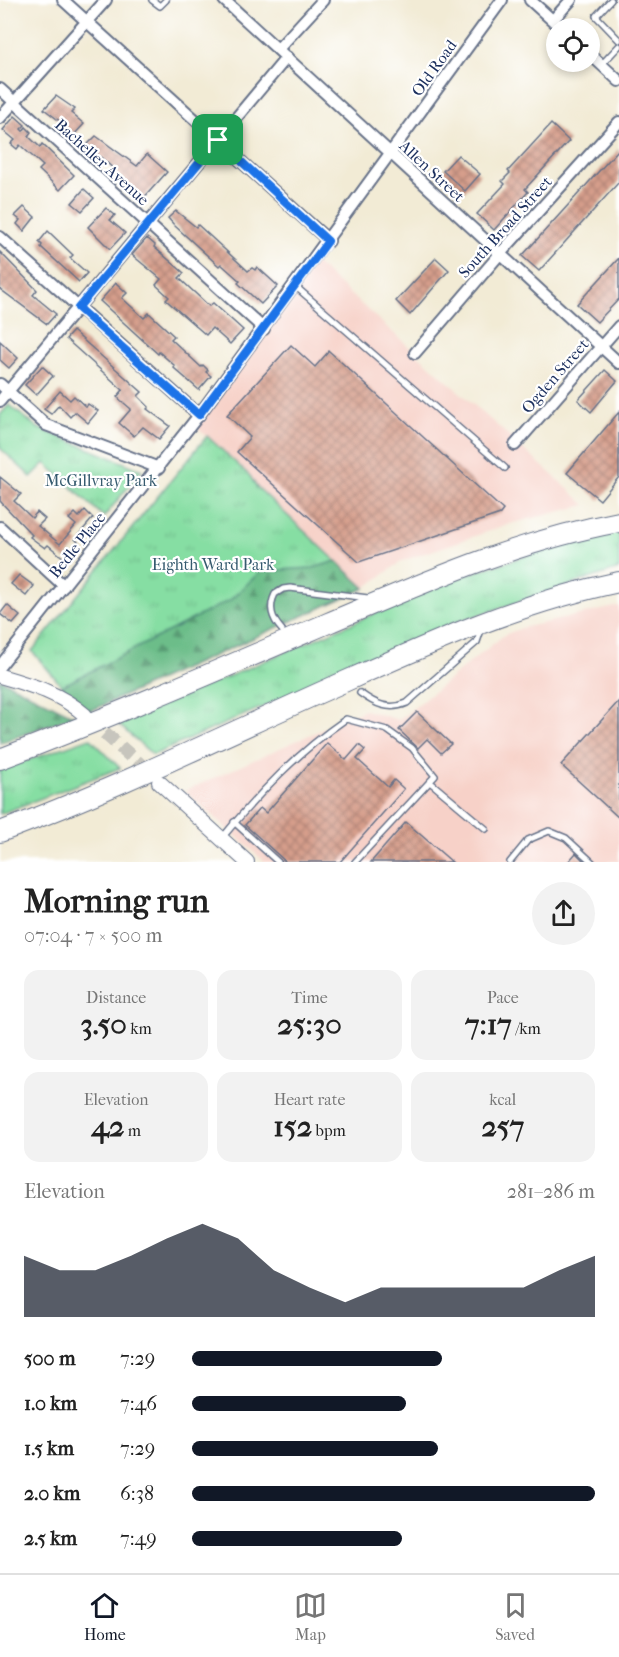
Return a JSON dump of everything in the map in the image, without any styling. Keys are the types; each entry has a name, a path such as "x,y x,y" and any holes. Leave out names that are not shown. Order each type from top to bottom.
{"highway":[{"path":"0,759 81,729 486,558 538,542 619,522"},
{"path":"0,832 91,795 483,622 548,600 619,582"}],"street":[{"path":"63,0 328,241"},
{"path":"0,118 106,0"},
{"name":"Allen Street","path":"224,0 619,363"},
{"path":"278,49 322,0"},
{"name":"Old Road","path":"392,154 397,143 502,0"},
{"path":"530,0 550,18"},
{"path":"556,18 571,0"},
{"path":"0,401 4,388 78,308 287,57"},
{"path":"601,65 619,81"},
{"name":"Bacheller Avenue","path":"0,89 264,329"},
{"name":"South Broad Street","path":"415,353 499,255 619,122"},
{"name":"Bedle Place","path":"0,666 159,468 392,154"},
{"path":"0,237 199,415"},
{"name":"Ogden Street","path":"515,445 619,326"},
{"path":"4,388 46,425 159,468"},
{"path":"0,527 64,586"},
{"path":"0,676 40,687 59,696 85,715"},
{"path":"159,782 247,862"}],"lane":[{"path":"152,0 160,6 166,0"},
{"path":"612,0 596,16 619,40"},
{"path":"601,65 619,46"},
{"path":"295,286 505,468"},
{"path":"282,630 274,620 271,607 275,594 286,588 382,600"},
{"path":"360,693 386,706 406,703 477,642 481,636 483,622"},
{"path":"221,838 252,802 317,739 346,719 387,730 412,747 435,776 355,862"},
{"path":"430,782 486,829"},
{"path":"234,822 278,862"},
{"path":"510,862 528,840 549,831 566,838 592,862"}],"shaded area":[{"path":"314,262 586,505 513,523 402,561 365,588 256,486 250,475 194,425"},
{"path":"619,606 619,862 265,862 185,791 365,710 399,720 504,635 522,628"}],"green space":[{"name":"McGillvray Park","path":"9,405 38,428 142,470 104,517 45,463 31,477 0,448 0,415"},
{"name":"Eighth Ward Park","path":"207,436 250,476 256,486 365,588 85,713 32,651"},
{"path":"619,530 619,569 457,622 153,755 118,724 462,576 583,538"},
{"path":"336,561 365,588 85,713 62,686 230,600 261,571 313,568"},
{"path":"0,679 74,716 0,743"},
{"path":"90,738 120,768 0,814 0,770"}],"building":[{"path":"56,96 75,109 71,113 84,124 73,136 64,128 66,126 44,109"},
{"path":"15,116 25,125 21,129 23,131 26,127 31,132 28,136 40,147 42,144 74,175 60,190 39,170 43,166 20,145 17,149 11,144 15,140 3,130"},
{"path":"551,124 569,141 525,189 528,192 494,230 477,214 505,184 502,181 510,173 508,171"},
{"path":"96,136 137,166 147,154 167,172 141,201 125,186 128,184 115,170 87,145"},
{"path":"619,149 619,182 539,271 522,256"},
{"path":"458,155 480,174 465,191 443,171"},
{"path":"84,189 94,198 82,211 72,203"},
{"path":"24,207 35,217 24,231 17,224 20,220 15,216"},
{"path":"106,208 115,215 110,220 125,233 110,249 88,227"},
{"path":"176,211 196,227 198,225 248,271 252,268 255,270 257,267 278,286 261,304 238,283 240,281 221,264 219,266 175,226 168,218"},
{"path":"48,231 73,255 70,258 87,273 79,282 41,247 39,242"},
{"path":"147,238 184,273 179,278 209,306 213,303 243,330 230,344 212,328 206,335 166,300 169,297 156,285 161,279 132,255"},
{"path":"0,252 37,290 33,295 56,314 47,324 0,289"},
{"path":"436,258 449,270 410,315 396,301"},
{"path":"619,258 619,299 597,322 577,304"},
{"path":"116,283 127,293 122,298 144,318 149,313 174,336 171,339 201,367 203,365 208,370 206,372 211,376 199,390 174,368 175,366 159,352 158,354 100,301"},
{"path":"73,331 142,392 138,396 149,407 147,409 170,426 159,439 143,427 134,436 119,423 131,409 117,397 123,390 66,339"},
{"path":"0,341 18,358 9,368 0,360"},
{"path":"291,345 315,367 329,351 503,510 500,514 359,562 237,452 250,437 227,415"},
{"path":"42,366 53,376 36,395 25,385"},
{"path":"605,370 617,381 591,412 578,400"},
{"path":"60,391 70,400 74,396 86,407 88,404 98,411 88,423 75,412 70,417 59,405 51,414 44,409"},
{"path":"619,412 619,477 600,500 567,473"},
{"path":"0,477 21,494 14,501 32,518 37,512 45,519 38,526 60,544 76,525 69,519 75,513 79,517 85,510 93,518 75,539 79,543 65,559 48,545 45,548 30,537 32,535 0,501"},
{"path":"19,575 34,586 26,596 11,584"},
{"path":"7,605 20,616 13,624 0,614"},
{"path":"619,701 619,818 561,765"},
{"path":"417,712 451,744 441,753 427,739 418,748 399,730"},
{"path":"327,743 346,760 359,745 365,750 357,759 388,787 394,780 404,789 340,862 286,862 245,825 260,808 266,813"},
{"path":"406,822 452,862 371,862"},
{"path":"576,853 585,862 568,862"}],"tunnel":[{"path":"89,719 153,776"}],"route":[{"path":"218,140 328,241 199,415 78,308 218,140"}]}
